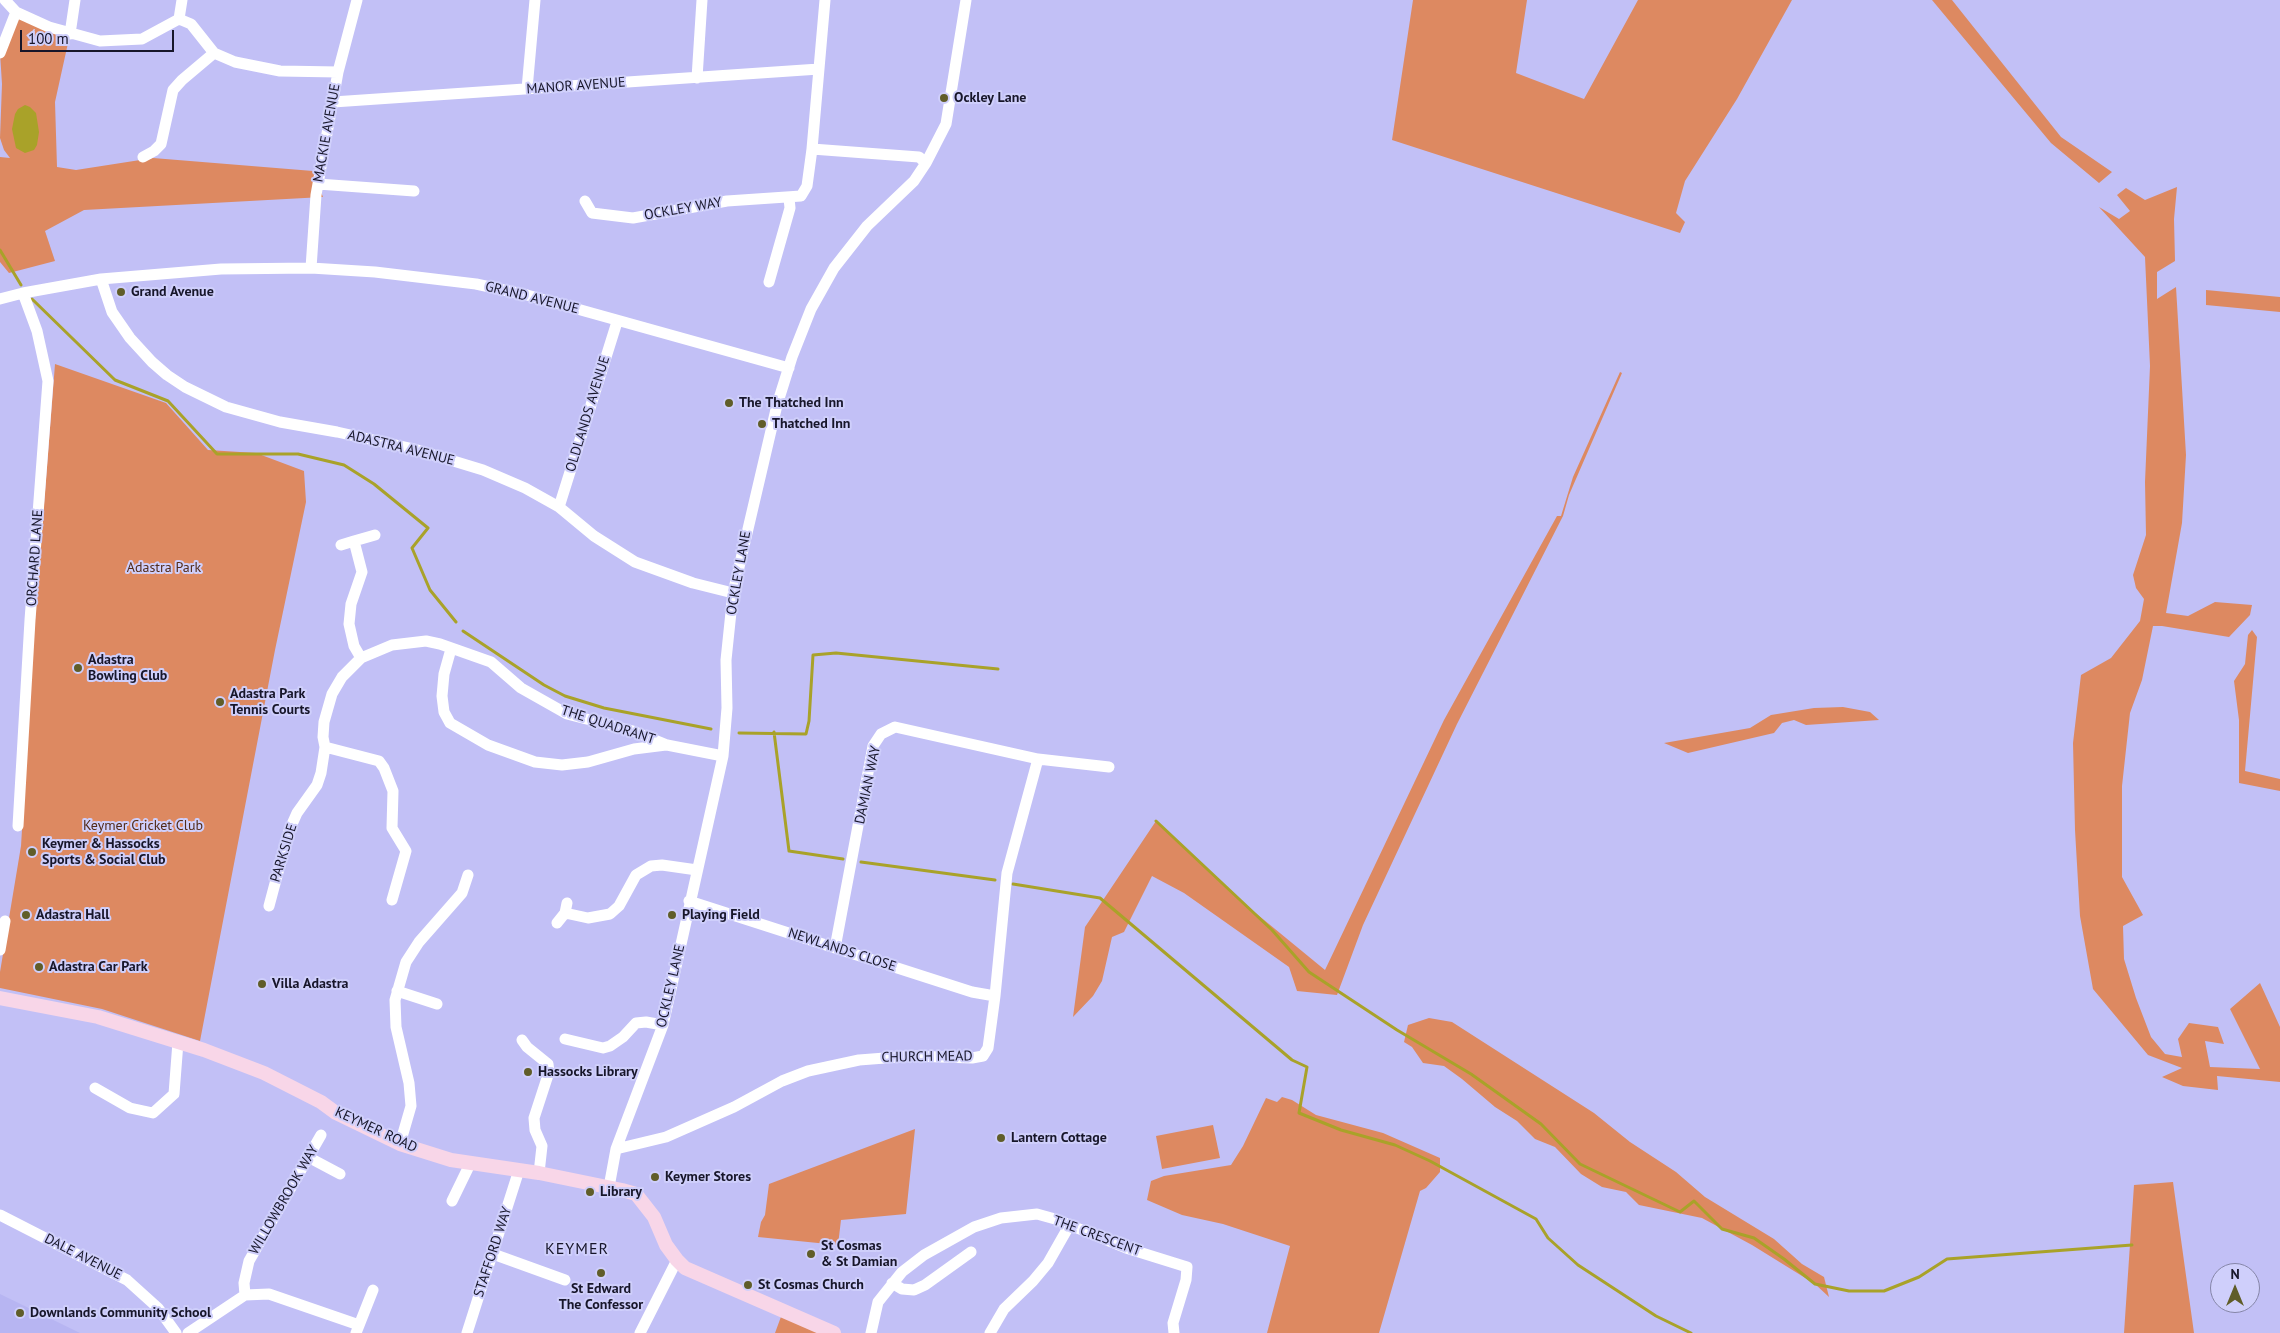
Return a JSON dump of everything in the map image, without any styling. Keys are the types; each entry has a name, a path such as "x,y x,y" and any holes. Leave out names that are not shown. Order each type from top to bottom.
{"main road":[{"name":"KEYMER ROAD","path":"0,998 98,1017 178,1042 264,1073 321,1102 336,1113 400,1144 470,1164 519,1170 636,1194 654,1217 666,1245 677,1260 697,1273 755,1296 834,1333"}],"street":[{"path":"5,0 16,12 49,27 100,41 142,38 179,19 191,24 214,53 235,62 280,71 338,72"},
{"path":"70,34 75,0"},
{"path":"179,19 182,0"},
{"name":"MACKIE AVENUE","path":"311,268 318,184 332,102 357,0"},
{"path":"527,89 535,0"},
{"path":"698,78 702,0"},
{"path":"769,282 790,208 789,198 801,196 807,186 812,150 825,0"},
{"name":"OCKLEY LANE","path":"609,1187 616,1149 663,1025 689,901 723,756 727,708 726,660 733,593 765,451 789,368 811,309 834,268 868,226 914,181 926,163 946,124 966,0"},
{"path":"0,53 16,12"},
{"path":"144,157 161,144 173,90 214,53"},
{"name":"MANOR AVENUE","path":"332,102 819,69"},
{"path":"812,150 919,157 926,163"},
{"path":"318,184 414,191"},
{"name":"OCKLEY WAY","path":"585,201 592,213 633,218 727,201 789,198"},
{"name":"GRAND AVENUE","path":"0,299 101,279 221,269 311,268 392,273 476,284 527,295 617,322 789,368"},
{"name":"ADASTRA AVENUE","path":"101,279 112,312 130,338 152,362 185,387 226,407 280,422 337,432 449,458 504,478 559,507 594,536 635,562 692,583 733,593"},
{"name":"ORCHARD LANE","path":"18,826 30,620 48,381 37,331 23,293"},
{"name":"OLDLANDS AVENUE","path":"559,507 617,322"},
{"path":"341,545 375,535"},
{"path":"354,541 362,572 350,604 349,624 354,646 361,658 392,645 410,642 426,642 451,649"},
{"name":"THE QUADRANT","path":"667,745 634,749 588,762 562,765 536,762 488,745 450,723 444,712 442,696 444,674 451,649 491,662 521,688 567,714 633,730 667,745 723,756"},
{"name":"PARKSIDE","path":"269,906 284,845 297,813 317,785 322,773 325,747 323,737 324,722 332,694 342,677 361,658"},
{"name":"DAMIAN WAY","path":"835,948 873,746 881,734 895,727 1038,759 1109,767"},
{"path":"325,747 379,761 384,768 393,791 392,828 406,851 392,900"},
{"name":"CHURCH MEAD","path":"616,1149 666,1137 734,1107 782,1081 808,1071 860,1060 911,1056 972,1058 983,1056 988,1048 995,996 1007,873 1038,759"},
{"path":"557,923 566,908 588,918 610,914 619,906 636,875 651,866 662,865 696,870"},
{"path":"400,1144 411,1106 409,1083 396,1027 395,1000 397,992 406,962 419,942 462,893 468,875"},
{"name":"NEWLANDS CLOSE","path":"689,901 972,992 995,996"},
{"path":"0,950 5,921"},
{"path":"397,992 437,1004"},
{"path":"565,1039 603,1048 610,1046 623,1037 636,1023 646,1022 663,1025"},
{"path":"522,1040 526,1047 548,1064 549,1072 534,1118 535,1130 542,1146 539,1174"},
{"path":"95,1088 130,1108 153,1113 174,1094 178,1042"},
{"name":"WILLOWBROOK WAY","path":"245,1295 244,1282 249,1261 322,1135"},
{"path":"308,1157 340,1174"},
{"path":"452,1201 470,1164"},
{"name":"STAFFORD WAY","path":"467,1333 519,1170"},
{"name":"THE CRESCENT","path":"871,1333 878,1302 892,1283 924,1255 955,1236 992,1221 1037,1214 1055,1219 1126,1248 1188,1267 1173,1323 1174,1333"},
{"name":"DALE AVENUE","path":"0,1215 127,1280 158,1308 176,1333"},
{"path":"990,1333 1004,1309 1034,1281 1048,1263 1070,1226"},
{"path":"892,1283 902,1289 914,1290 925,1285 971,1252"},
{"path":"493,1254 565,1280"},
{"path":"640,1333 677,1260"},
{"path":"188,1333 245,1295 269,1294 357,1329 373,1290"}],"shaded area":[{"path":"25,105 36,113 39,132 37,145 34,150 25,153 16,148 12,129 15,114 18,109"},
{"name":"Downlands Community School","path":"0,1294 80,1333 0,1333"}],"green space":[{"path":"1413,0 1527,0 1516,73 1584,99 1638,0 1792,0 1737,99 1685,181 1676,213 1685,222 1680,233 1392,140"},
{"path":"1932,0 1952,0 2061,137 2112,172 2099,183 2051,143"},
{"path":"16,12 70,34 55,102 57,167 76,170 153,158 313,171 323,197 84,210 45,231 55,261 9,273 0,262 0,157 10,158 4,150 0,138 2,84 0,53"},
{"path":"2177,187 2174,219 2175,261 2157,272 2157,299 2176,287 2186,455 2182,523 2166,613 2188,616 2215,602 2252,605 2250,615 2229,637 2153,626 2142,680 2130,713 2122,786 2122,877 2143,915 2123,926 2124,959 2151,1037 2165,1054 2182,1057 2178,1039 2189,1023 2218,1027 2224,1044 2205,1041 2210,1067 2260,1069 2230,1009 2260,983 2280,1027 2280,1082 2217,1076 2218,1090 2183,1086 2162,1077 2182,1068 2148,1055 2093,989 2080,916 2075,830 2073,743 2081,675 2111,658 2140,621 2144,599 2136,588 2133,575 2146,535 2145,482 2150,366 2145,257 2099,207 2119,219 2130,211 2117,195 2126,188 2145,200"},
{"path":"2206,290 2280,297 2280,312 2206,305"},
{"name":"Adastra Park","path":"55,364 166,403 208,450 256,453 304,471 306,502 275,650 200,1041 102,1009 0,988 0,972 21,846 34,632"},
{"path":"1620,372 1622,373 1569,495 1563,516 1457,724 1363,925 1337,995 1297,991 1289,967 1184,893 1152,876 1124,932 1112,937 1102,981 1093,996 1073,1017 1085,927 1156,821 1247,906 1325,970 1444,720 1557,516 1561,516 1573,477"},
{"path":"2252,630 2257,637 2245,771 2280,779 2280,791 2239,783 2239,720 2234,681 2245,664 2248,635"},
{"path":"1843,707 1870,712 1879,720 1806,725 1794,720 1782,723 1774,733 1688,753 1664,743 1750,728 1771,715 1814,708"},
{"path":"1429,1018 1452,1022 1594,1113 1630,1142 1676,1172 1705,1197 1774,1239 1802,1264 1824,1277 1829,1297 1815,1284 1752,1245 1702,1218 1639,1205 1626,1192 1602,1187 1581,1174 1555,1147 1535,1139 1517,1121 1495,1107 1444,1066 1423,1063 1412,1047 1404,1042 1408,1025"},
{"path":"1282,1097 1292,1100 1316,1115 1383,1133 1440,1158 1440,1172 1426,1188 1420,1191 1379,1333 1267,1333 1290,1246 1223,1224 1182,1215 1147,1200 1151,1181 1164,1176 1231,1165 1243,1146 1266,1098 1277,1102"},
{"path":"1213,1125 1220,1158 1162,1169 1156,1136"},
{"path":"915,1129 906,1214 841,1220 838,1245 758,1237 761,1222 765,1215 769,1184"},
{"path":"2173,1182 2194,1333 2124,1333 2134,1185"},
{"path":"782,1314 825,1333 775,1333"}],"waterway":[{"path":"0,250 21,285"},
{"path":"32,299 115,380 168,401 217,454 298,454 344,465 374,484 428,528 412,548 430,590 456,622"},
{"path":"463,631 544,685 565,696 604,708 711,729"},
{"path":"739,733 806,734 809,721 813,655 836,653 998,669"},
{"path":"774,732 789,851 843,859"},
{"path":"1156,821 1272,930 1309,972 1397,1030 1471,1074 1541,1124 1580,1164 1680,1212 1694,1201 1722,1229 1754,1238 1815,1284 1849,1291 1884,1291 1919,1277 1947,1259 2132,1245"},
{"path":"861,862 995,880"},
{"path":"1013,884 1100,898 1292,1060 1307,1067 1299,1113 1341,1130 1395,1145 1430,1161 1536,1219 1548,1238 1578,1265 1656,1316 1691,1333"}],"place":[{"name":"Ockley Lane","path":"944,98"},
{"name":"Grand Avenue","path":"121,292"},
{"name":"The Thatched Inn","path":"729,403"},
{"name":"Thatched Inn","path":"762,424"},
{"name":"Adastra Bowling Club","path":"78,668"},
{"name":"Adastra Park Tennis Courts","path":"220,702"},
{"name":"Keymer & Hassocks Sports & Social Club","path":"32,852"},
{"name":"Adastra Hall","path":"26,915"},
{"name":"Playing Field","path":"672,915"},
{"name":"Adastra Car Park","path":"39,967"},
{"name":"Villa Adastra","path":"262,984"},
{"name":"Hassocks Library","path":"528,1072"},
{"name":"Lantern Cottage","path":"1001,1138"},
{"name":"Keymer Stores","path":"655,1177"},
{"name":"Library","path":"590,1192"},
{"name":"St Cosmas & St Damian","path":"811,1254"},
{"name":"St Edward The Confessor","path":"601,1273"},
{"name":"St Cosmas Church","path":"748,1285"},
{"name":"Downlands Community School","path":"20,1313"}],"district":[{"name":"KEYMER","path":"577,1249"}],"park label":[{"name":"Keymer Cricket Club","path":"143,826"}]}
